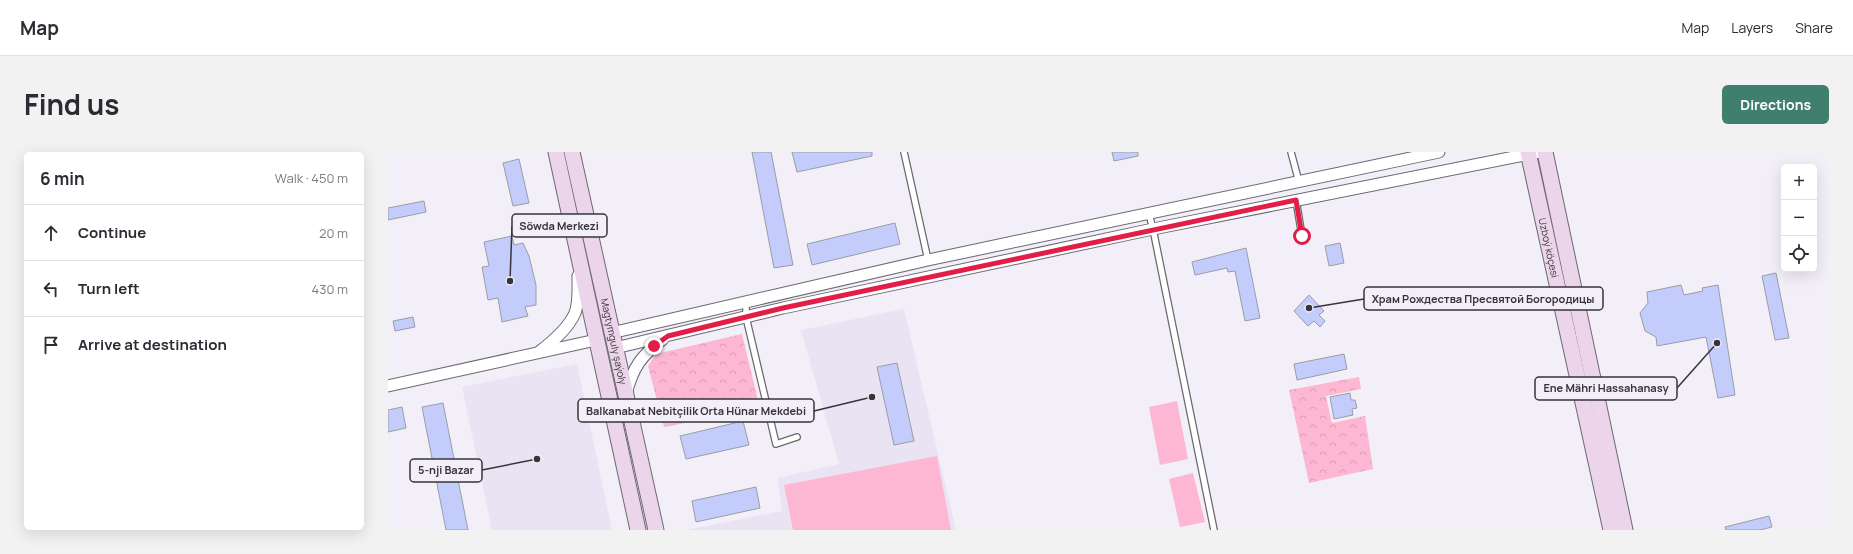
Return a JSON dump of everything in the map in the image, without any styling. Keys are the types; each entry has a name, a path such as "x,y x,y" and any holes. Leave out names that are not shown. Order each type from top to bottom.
{"street":[{"name":"Magtymguly şaýoly","path":"556,152 578,260 638,530"},
{"name":"Magtymguly şaýoly","path":"572,152 656,530"},
{"path":"611,333 928,260 1439,152"},
{"name":"Uzboý köçesi","path":"1545,152 1625,530"},
{"path":"615,348 746,317 1153,229 1532,153"},
{"name":"Uzboý köçesi","path":"1532,153 1611,530"},
{"path":"537,353 562,331 575,313 578,295 578,260"},
{"path":"626,397 635,367 643,356 668,336"},
{"path":"388,386 596,340"}],"lane":[{"path":"904,152 928,260"},
{"path":"1292,152 1299,182"},
{"path":"1296,200 1302,236"},
{"path":"1149,214 1214,530"},
{"path":"746,301 746,317 776,444 797,438"}],"shaded area":[{"path":"904,309 956,530 685,530 782,511 778,478 839,464 801,330"},
{"path":"577,364 612,530 492,530 462,387"}],"green space":[{"path":"742,334 760,409 664,427 648,366 656,354"},
{"path":"1359,377 1361,389 1326,396 1332,423 1365,416 1373,469 1309,483 1289,390"},
{"path":"1177,401 1188,459 1160,465 1149,407"},
{"path":"937,456 951,530 793,530 784,485"},
{"path":"1193,473 1205,522 1180,527 1169,479"}],"building":[{"path":"752,152 771,152 793,265 774,268"},
{"path":"792,152 872,152 872,156 797,172"},
{"path":"1112,152 1138,152 1138,156 1114,161"},
{"path":"519,159 529,203 513,206 503,163"},
{"path":"424,201 426,212 388,220 388,208"},
{"path":"895,223 900,244 812,265 807,244"},
{"path":"512,236 514,245 523,243 529,256 536,285 536,305 525,307 528,316 502,322 498,298 488,300 482,267 489,266 484,242"},
{"path":"1340,243 1344,263 1329,266 1325,246"},
{"path":"1246,248 1260,318 1245,321 1235,271 1228,272 1227,268 1195,275 1192,262"},
{"path":"1776,273 1789,338 1775,340 1762,276"},
{"path":"1681,285 1684,295 1703,291 1702,288 1718,285 1735,395 1718,398 1706,337 1657,346 1656,337 1645,331 1640,313 1648,303 1647,292"},
{"path":"1309,295 1324,311 1319,315 1325,321 1320,327 1314,321 1308,326 1294,311"},
{"path":"413,317 415,327 395,331 393,321"},
{"path":"1344,354 1347,369 1297,380 1294,364"},
{"path":"897,363 914,441 894,445 877,367"},
{"path":"1350,393 1351,400 1355,400 1357,408 1352,409 1353,415 1334,419 1330,397"},
{"path":"443,403 468,530 446,530 422,407"},
{"path":"402,407 406,428 388,432 388,410"},
{"path":"743,421 749,445 686,459 680,436"},
{"path":"756,487 760,508 696,522 692,501"},
{"path":"1769,516 1772,527 1760,530 1726,530 1725,527"}],"place":[{"name":"Söwda Merkezi","path":"510,281"},
{"name":"Храм Рождества Пресвятой Богородицы","path":"1309,308"},
{"name":"Ene Mähri Hassahanasy","path":"1717,343"},
{"name":"Balkanabat Nebitçilik Orta Hünar Mekdebi","path":"872,397"},
{"name":"5-nji Bazar","path":"537,459"}],"route":[{"path":"654,346 668,336 783,308 1296,200 1302,236"}]}
